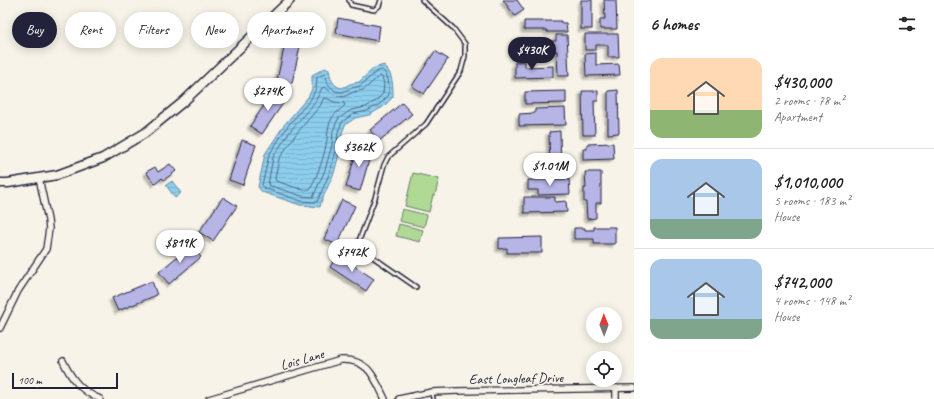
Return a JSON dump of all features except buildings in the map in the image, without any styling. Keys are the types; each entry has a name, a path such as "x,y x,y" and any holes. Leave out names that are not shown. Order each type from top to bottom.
{"main road":[{"path":"0,184 8,184 57,175 103,158 145,133 183,102 290,0"}],"street":[{"path":"0,328 18,291 46,249 49,234 48,220 39,178"},
{"name":"Lois Lane","path":"209,399 341,360 350,360 359,362 367,368 373,375 385,399"},
{"path":"63,361 66,368 84,391 100,399"},
{"path":"616,388 616,399"},
{"name":"East Longleaf Drive","path":"399,399 432,392 634,388"}],"lane":[{"path":"349,0 351,5 374,10 379,6 381,0"},
{"path":"416,287 357,246 375,198 384,165 388,157 426,124 461,71 465,56 465,44 453,28 422,0"},
{"path":"432,392 433,399"}],"green space":[{"path":"413,173 439,179 429,212 405,206"},
{"path":"402,209 427,215 424,227 399,221"},
{"path":"399,224 423,230 420,242 396,236"}],"water":[{"path":"384,65 392,80 393,97 383,107 369,115 355,118 345,125 334,173 320,207 300,205 262,192 258,187 265,154 284,125 308,97 312,89 312,75 325,68 329,70 334,84 342,88 359,82 374,68"},
{"path":"172,181 181,193 175,198 166,185"}]}
